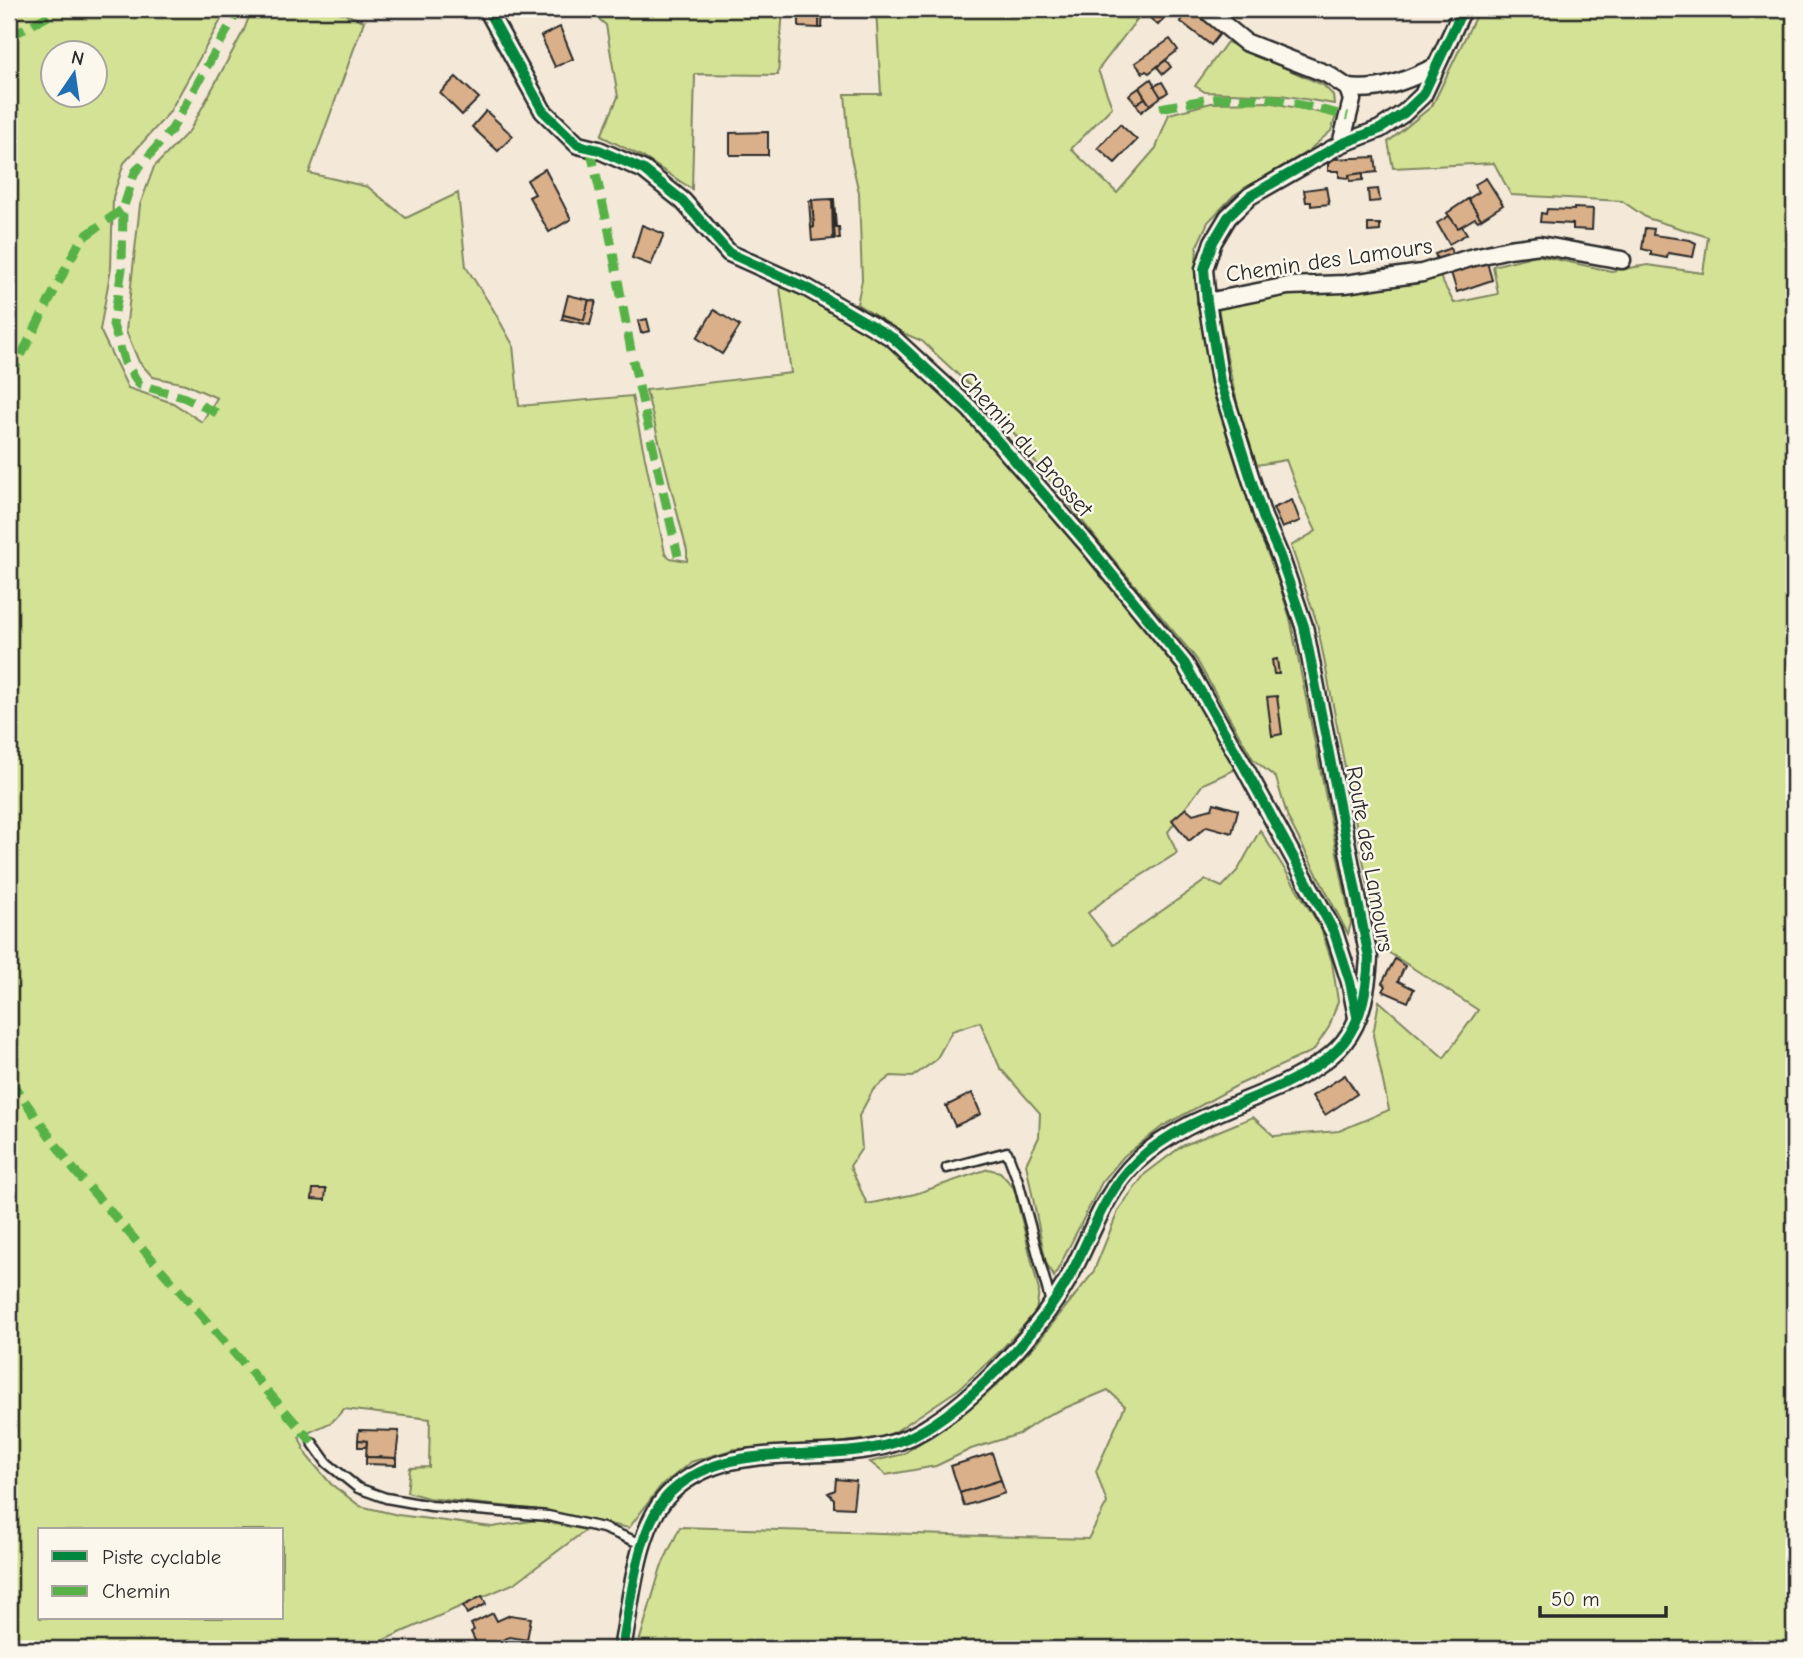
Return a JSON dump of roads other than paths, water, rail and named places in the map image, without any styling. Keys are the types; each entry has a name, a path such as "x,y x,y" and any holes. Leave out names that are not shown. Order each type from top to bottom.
{"street":[{"name":"Chemin du Brosset","path":"487,9 543,111 578,145 599,150 645,170 683,201 729,253 807,288 893,338 970,409 1088,545 1185,664 1245,768 1334,932 1350,982 1357,1019"},
{"path":"1205,9 1245,42 1327,74 1348,88 1379,89 1403,82 1435,67"},
{"name":"Route des Lamours","path":"622,1649 642,1544 652,1517 668,1494 688,1477 716,1464 743,1458 850,1452 894,1444 926,1429 1003,1365 1067,1281 1109,1194 1136,1162 1180,1130 1305,1074 1343,1042 1357,1019 1367,989 1369,958 1304,626 1280,556 1263,517 1220,381 1204,269 1213,242 1228,217 1250,196 1341,144 1380,129 1404,113 1423,95 1463,9"},
{"path":"1341,144 1352,100 1348,88"},
{"name":"Chemin des Lamours","path":"1207,302 1288,286 1345,284 1422,273 1483,255 1540,245 1622,260"}],"lane":[{"path":"947,1168 1007,1152 1018,1181 1051,1303"},
{"path":"312,1442 327,1464 358,1489 386,1498 432,1506 548,1516 603,1528 642,1544"}]}
